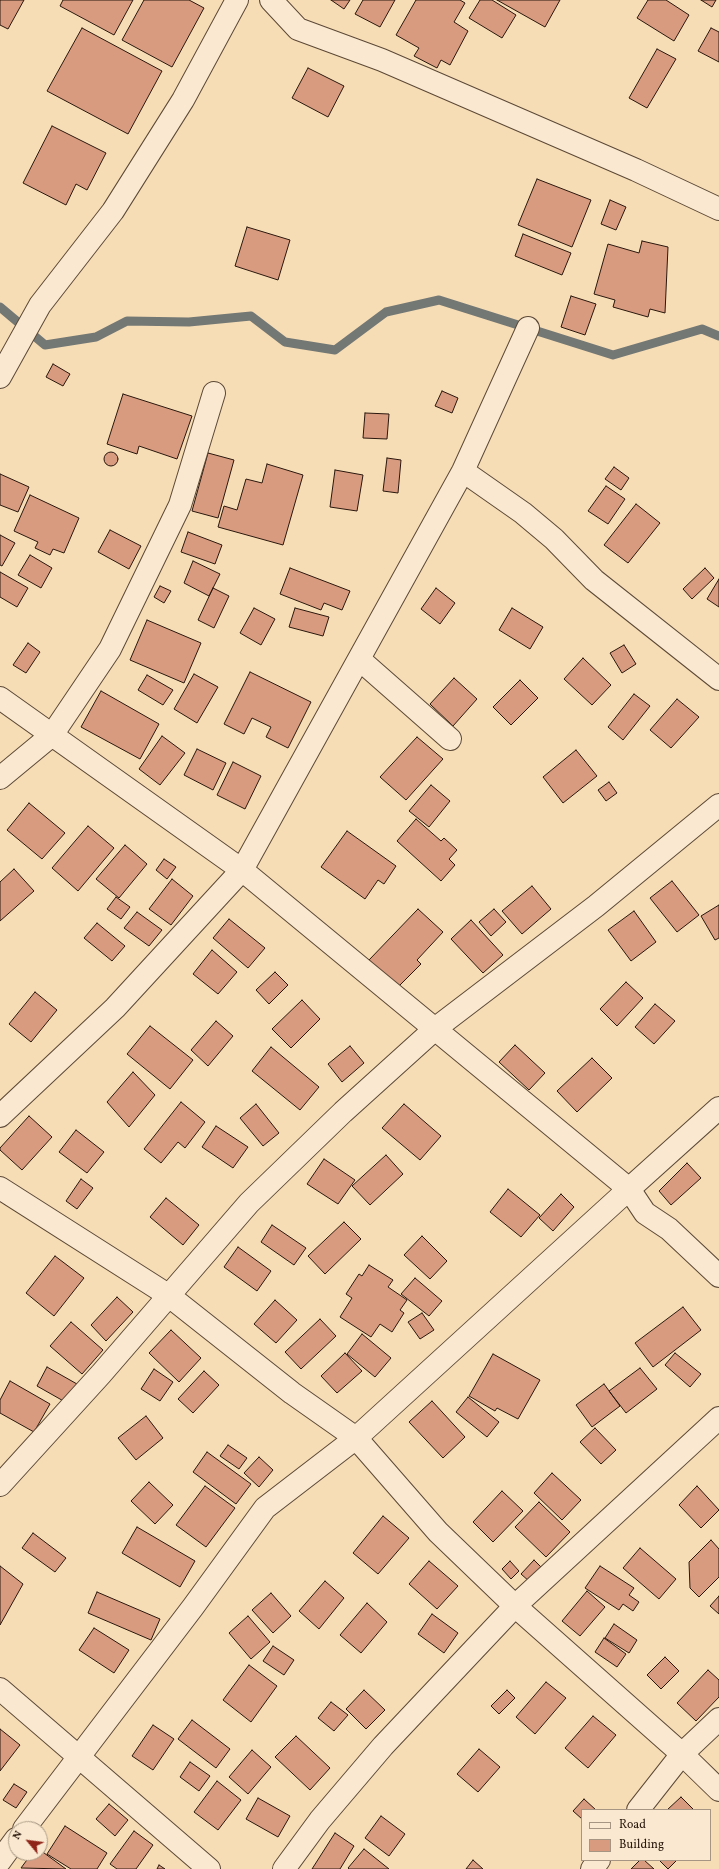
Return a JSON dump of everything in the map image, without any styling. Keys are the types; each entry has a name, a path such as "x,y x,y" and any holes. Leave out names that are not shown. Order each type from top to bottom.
{"street":[{"path":"0,377 40,305 113,211 183,100 237,0"},
{"path":"271,0 298,29 382,60 636,170 719,209"},
{"path":"0,1116 115,1008 242,870 463,472 528,328"},
{"path":"0,778 52,735 110,649 180,505 214,393"},
{"path":"463,472 523,513 554,539 594,580 719,679"},
{"path":"359,659 450,738"},
{"path":"0,698 242,870 629,1188 644,1213 669,1229 719,1276"},
{"path":"0,1486 102,1374 168,1295 249,1203 343,1112 436,1028 596,906 719,805"},
{"path":"30,1821 78,1756 194,1607 265,1508 356,1438 629,1188 719,1108"},
{"path":"0,1188 168,1295 292,1393 356,1438 438,1532 515,1606 682,1754 719,1790"},
{"path":"284,1869 320,1820 383,1746 515,1606 719,1418"},
{"path":"0,1689 209,1869"},
{"path":"639,1809 682,1754 719,1719"},
{"path":"0,1861 8,1850"},
{"path":"592,1869 598,1861"}],"building":[{"path":"0,0 24,0 8,29 0,25"},
{"path":"63,0 133,0 114,35 60,6"},
{"path":"144,0 189,0 204,8 172,67 122,40"},
{"path":"331,0 350,0 344,9"},
{"path":"363,0 395,0 380,27 355,14"},
{"path":"416,0 460,0 465,3 454,22 468,31 450,65 441,60 437,68 414,56 419,48 396,35"},
{"path":"480,0 492,0 516,15 502,38 469,18"},
{"path":"497,0 560,0 545,27"},
{"path":"648,0 666,0 689,15 674,41 637,18"},
{"path":"701,0 716,0 712,7"},
{"path":"82,28 162,71 128,134 47,91"},
{"path":"711,28 719,32 719,62 698,51"},
{"path":"657,49 676,59 647,108 629,98"},
{"path":"308,68 344,86 328,117 292,98"},
{"path":"52,126 106,153 87,190 76,184 66,205 23,183"},
{"path":"537,179 591,200 572,247 518,225"},
{"path":"610,200 626,207 616,230 601,224"},
{"path":"247,227 290,240 278,280 235,266"},
{"path":"523,234 571,253 562,275 515,256"},
{"path":"642,241 668,247 665,313 650,309 648,317 613,307 615,300 594,294 608,244 639,253"},
{"path":"571,296 596,304 585,335 561,327"},
{"path":"53,364 70,374 63,386 46,377"},
{"path":"442,391 458,398 452,413 435,406"},
{"path":"123,394 192,416 177,459 139,446 137,454 107,444"},
{"path":"365,413 389,414 387,439 363,438"},
{"path":"108,452 114,452 118,456 118,462 114,466 108,466 104,462 104,456"},
{"path":"208,453 234,460 218,518 192,511"},
{"path":"387,458 401,460 398,493 383,491"},
{"path":"267,464 303,475 283,545 218,527 224,506 237,510 246,479 262,483"},
{"path":"614,467 629,478 621,490 605,479"},
{"path":"335,470 363,475 357,511 330,507"},
{"path":"0,474 29,487 18,512 0,505"},
{"path":"606,486 625,499 608,524 588,511"},
{"path":"30,495 79,518 64,553 53,549 50,555 35,548 38,542 14,531"},
{"path":"636,504 660,523 628,563 604,545"},
{"path":"110,530 141,546 129,569 98,552"},
{"path":"188,532 222,545 215,564 181,552"},
{"path":"0,535 15,543 2,566 0,565"},
{"path":"30,555 52,568 41,588 18,575"},
{"path":"193,561 220,574 209,596 184,583"},
{"path":"290,568 350,591 342,610 324,603 321,610 280,594"},
{"path":"705,568 714,578 692,599 683,589"},
{"path":"0,572 28,588 17,607 0,597"},
{"path":"719,579 719,607 707,599"},
{"path":"160,586 171,591 164,603 154,597"},
{"path":"213,588 229,596 214,628 198,620"},
{"path":"436,588 455,603 440,624 421,609"},
{"path":"254,608 275,619 261,645 240,633"},
{"path":"295,608 329,617 323,636 289,627"},
{"path":"512,608 543,627 530,649 499,630"},
{"path":"147,620 201,643 184,683 130,660"},
{"path":"28,643 40,652 26,673 13,665"},
{"path":"624,645 636,664 622,673 610,653"},
{"path":"583,658 611,685 592,705 564,679"},
{"path":"250,672 311,702 288,748 266,737 271,727 252,718 244,734 224,724"},
{"path":"194,674 218,687 197,723 174,709"},
{"path":"147,675 173,690 163,705 138,690"},
{"path":"454,678 477,699 453,726 430,704"},
{"path":"520,680 538,698 511,725 493,707"},
{"path":"101,691 159,724 140,759 81,727"},
{"path":"634,694 650,706 623,740 608,727"},
{"path":"677,699 699,717 671,748 650,730"},
{"path":"162,736 185,753 160,785 139,769"},
{"path":"417,737 443,759 406,800 380,777"},
{"path":"197,749 226,763 213,790 184,775"},
{"path":"576,750 597,776 563,803 543,777"},
{"path":"233,762 261,776 245,809 217,795"},
{"path":"609,782 617,793 606,801 598,790"},
{"path":"431,785 450,801 429,827 409,811"},
{"path":"29,803 65,833 42,859 7,830"},
{"path":"416,819 441,841 444,838 457,850 449,859 455,865 441,881 397,841"},
{"path":"88,826 114,848 78,891 52,868"},
{"path":"347,831 396,866 384,884 378,880 365,899 321,867"},
{"path":"125,845 147,864 119,898 96,879"},
{"path":"164,859 176,867 167,879 156,870"},
{"path":"14,869 34,891 0,921 0,882"},
{"path":"172,879 193,896 171,925 149,909"},
{"path":"672,881 699,915 677,932 650,898"},
{"path":"532,886 551,909 522,934 502,911"},
{"path":"116,897 130,907 121,919 107,909"},
{"path":"719,905 719,938 715,940 701,916"},
{"path":"418,909 443,932 417,960 421,964 398,987 369,960"},
{"path":"494,909 506,922 491,936 479,922"},
{"path":"634,911 656,942 631,961 608,930"},
{"path":"137,912 162,930 149,946 124,928"},
{"path":"229,919 265,948 248,968 213,938"},
{"path":"471,920 503,955 483,973 451,939"},
{"path":"97,923 125,946 112,961 84,938"},
{"path":"212,950 237,972 218,994 193,974"},
{"path":"275,972 288,985 269,1004 256,990"},
{"path":"626,982 643,998 617,1026 600,1009"},
{"path":"35,992 57,1010 31,1042 9,1024"},
{"path":"302,1000 320,1019 291,1048 272,1029"},
{"path":"655,1004 675,1021 654,1044 635,1027"},
{"path":"216,1021 233,1036 208,1066 191,1050"},
{"path":"150,1026 193,1060 170,1089 127,1054"},
{"path":"515,1045 545,1073 529,1090 499,1062"},
{"path":"350,1046 364,1063 342,1082 328,1064"},
{"path":"271,1047 319,1087 300,1110 252,1071"},
{"path":"592,1058 612,1078 577,1112 557,1091"},
{"path":"133,1072 155,1095 129,1127 107,1102"},
{"path":"181,1102 205,1122 185,1148 178,1142 161,1163 144,1149"},
{"path":"256,1104 279,1133 263,1146 240,1118"},
{"path":"404,1104 441,1136 420,1160 382,1128"},
{"path":"29,1116 52,1137 22,1170 0,1150 0,1148"},
{"path":"216,1126 248,1147 233,1168 202,1147"},
{"path":"76,1130 104,1152 87,1173 59,1152"},
{"path":"386,1155 403,1174 370,1205 352,1186"},
{"path":"324,1159 355,1180 338,1204 307,1184"},
{"path":"687,1163 701,1178 671,1205 659,1191"},
{"path":"81,1179 93,1188 77,1209 66,1201"},
{"path":"508,1189 540,1215 521,1237 490,1212"},
{"path":"561,1194 574,1207 553,1231 539,1218"},
{"path":"166,1198 199,1225 183,1245 150,1217"},
{"path":"344,1222 361,1239 325,1274 308,1256"},
{"path":"272,1225 306,1248 294,1265 261,1242"},
{"path":"422,1236 447,1261 430,1279 404,1255"},
{"path":"238,1247 271,1271 257,1291 224,1267"},
{"path":"55,1256 84,1278 54,1316 26,1293"},
{"path":"369,1265 393,1280 388,1287 407,1300 400,1310 404,1313 392,1332 380,1324 371,1337 340,1317 352,1298 346,1294 359,1274 362,1276"},
{"path":"415,1278 442,1301 429,1316 401,1294"},
{"path":"117,1297 133,1312 106,1341 91,1325"},
{"path":"275,1300 297,1320 276,1343 254,1324"},
{"path":"683,1307 701,1330 653,1367 635,1343"},
{"path":"422,1313 434,1330 420,1339 408,1322"},
{"path":"320,1319 336,1336 301,1369 285,1352"},
{"path":"71,1322 103,1350 82,1374 50,1346"},
{"path":"171,1330 201,1358 179,1382 149,1353"},
{"path":"362,1334 391,1358 375,1377 347,1354"},
{"path":"345,1353 362,1371 337,1393 321,1376"},
{"path":"675,1353 701,1374 690,1387 665,1365"},
{"path":"493,1354 540,1380 518,1419 497,1408 495,1411 469,1396"},
{"path":"47,1367 77,1384 67,1403 37,1386"},
{"path":"640,1368 657,1389 626,1413 609,1391"},
{"path":"154,1369 173,1382 160,1401 141,1389"},
{"path":"204,1371 219,1385 193,1413 178,1399"},
{"path":"10,1381 50,1404 34,1432 0,1413 0,1400"},
{"path":"604,1384 620,1406 592,1427 576,1405"},
{"path":"468,1397 499,1422 487,1437 456,1412"},
{"path":"432,1401 465,1437 443,1458 409,1422"},
{"path":"146,1416 163,1438 136,1460 118,1438"},
{"path":"595,1428 616,1450 601,1464 580,1442"},
{"path":"228,1445 247,1458 239,1469 220,1456"},
{"path":"207,1452 251,1484 236,1504 193,1472"},
{"path":"259,1457 273,1470 259,1487 244,1473"},
{"path":"552,1473 581,1500 562,1520 534,1493"},
{"path":"149,1482 173,1505 155,1524 131,1501"},
{"path":"205,1486 235,1508 206,1547 176,1525"},
{"path":"697,1486 719,1510 701,1528 679,1505"},
{"path":"502,1491 523,1511 493,1542 473,1522"},
{"path":"539,1502 570,1532 546,1557 515,1527"},
{"path":"383,1516 409,1538 378,1574 353,1553"},
{"path":"137,1527 195,1561 180,1587 122,1553"},
{"path":"33,1533 66,1558 55,1572 22,1548"},
{"path":"711,1540 719,1549 719,1577 699,1597 690,1588 689,1562"},
{"path":"640,1548 676,1579 659,1599 623,1568"},
{"path":"534,1560 542,1568 530,1582 521,1574"},
{"path":"429,1561 458,1586 437,1609 409,1584"},
{"path":"510,1561 519,1571 511,1579 502,1569"},
{"path":"0,1566 23,1584 0,1625"},
{"path":"600,1566 634,1588 629,1595 639,1602 633,1611 623,1604 619,1610 585,1588"},
{"path":"325,1581 344,1598 319,1629 299,1611"},
{"path":"587,1591 605,1607 580,1636 562,1621"},
{"path":"97,1592 160,1619 151,1640 88,1613"},
{"path":"271,1593 291,1616 273,1633 252,1610"},
{"path":"719,1596 719,1614 710,1606"},
{"path":"367,1603 387,1622 361,1653 340,1635"},
{"path":"432,1614 458,1633 444,1653 418,1634"},
{"path":"248,1616 270,1642 251,1659 229,1633"},
{"path":"614,1624 637,1640 629,1653 605,1638"},
{"path":"94,1628 129,1650 114,1673 79,1650"},
{"path":"604,1638 626,1654 617,1667 595,1652"},
{"path":"273,1646 294,1660 284,1675 263,1661"},
{"path":"665,1657 679,1671 661,1689 647,1675"},
{"path":"249,1665 277,1686 251,1722 223,1700"},
{"path":"708,1670 719,1680 719,1697 696,1721 677,1703"},
{"path":"546,1682 566,1698 535,1734 516,1717"},
{"path":"364,1690 385,1710 366,1729 346,1709"},
{"path":"507,1690 515,1698 499,1714 491,1706"},
{"path":"331,1702 348,1715 334,1731 318,1718"},
{"path":"593,1716 616,1735 588,1768 565,1748"},
{"path":"192,1720 230,1749 216,1768 178,1739"},
{"path":"153,1725 174,1739 153,1770 132,1756"},
{"path":"0,1729 20,1745 0,1771"},
{"path":"296,1736 330,1768 310,1790 275,1757"},
{"path":"479,1749 500,1767 478,1792 457,1774"},
{"path":"252,1750 271,1767 248,1794 229,1777"},
{"path":"190,1762 210,1776 199,1791 180,1777"},
{"path":"217,1781 241,1800 218,1830 194,1812"},
{"path":"14,1784 27,1792 16,1808 3,1800"},
{"path":"681,1797 693,1809 668,1809"},
{"path":"258,1798 290,1816 278,1837 246,1819"},
{"path":"584,1799 595,1809 581,1809 581,1818 573,1811"},
{"path":"109,1804 128,1820 115,1836 96,1819"},
{"path":"381,1816 405,1834 389,1856 365,1838"},
{"path":"65,1826 107,1853 97,1869 71,1869 48,1855"},
{"path":"134,1831 153,1845 136,1869 117,1869 110,1864"},
{"path":"335,1833 354,1846 340,1869 312,1869"},
{"path":"364,1849 389,1869 349,1869 348,1868"},
{"path":"48,1856 66,1869 21,1868 26,1861 48,1861"},
{"path":"473,1860 483,1869 466,1869"},
{"path":"639,1861 645,1861 654,1869 631,1869"},
{"path":"660,1861 676,1861 668,1869"},
{"path":"159,1865 165,1869 157,1869"}],"waterway":[{"path":"0,307 45,345 96,337 127,321 189,322 251,316 285,342 335,350 386,312 439,300 613,355 702,329 719,336"}]}
